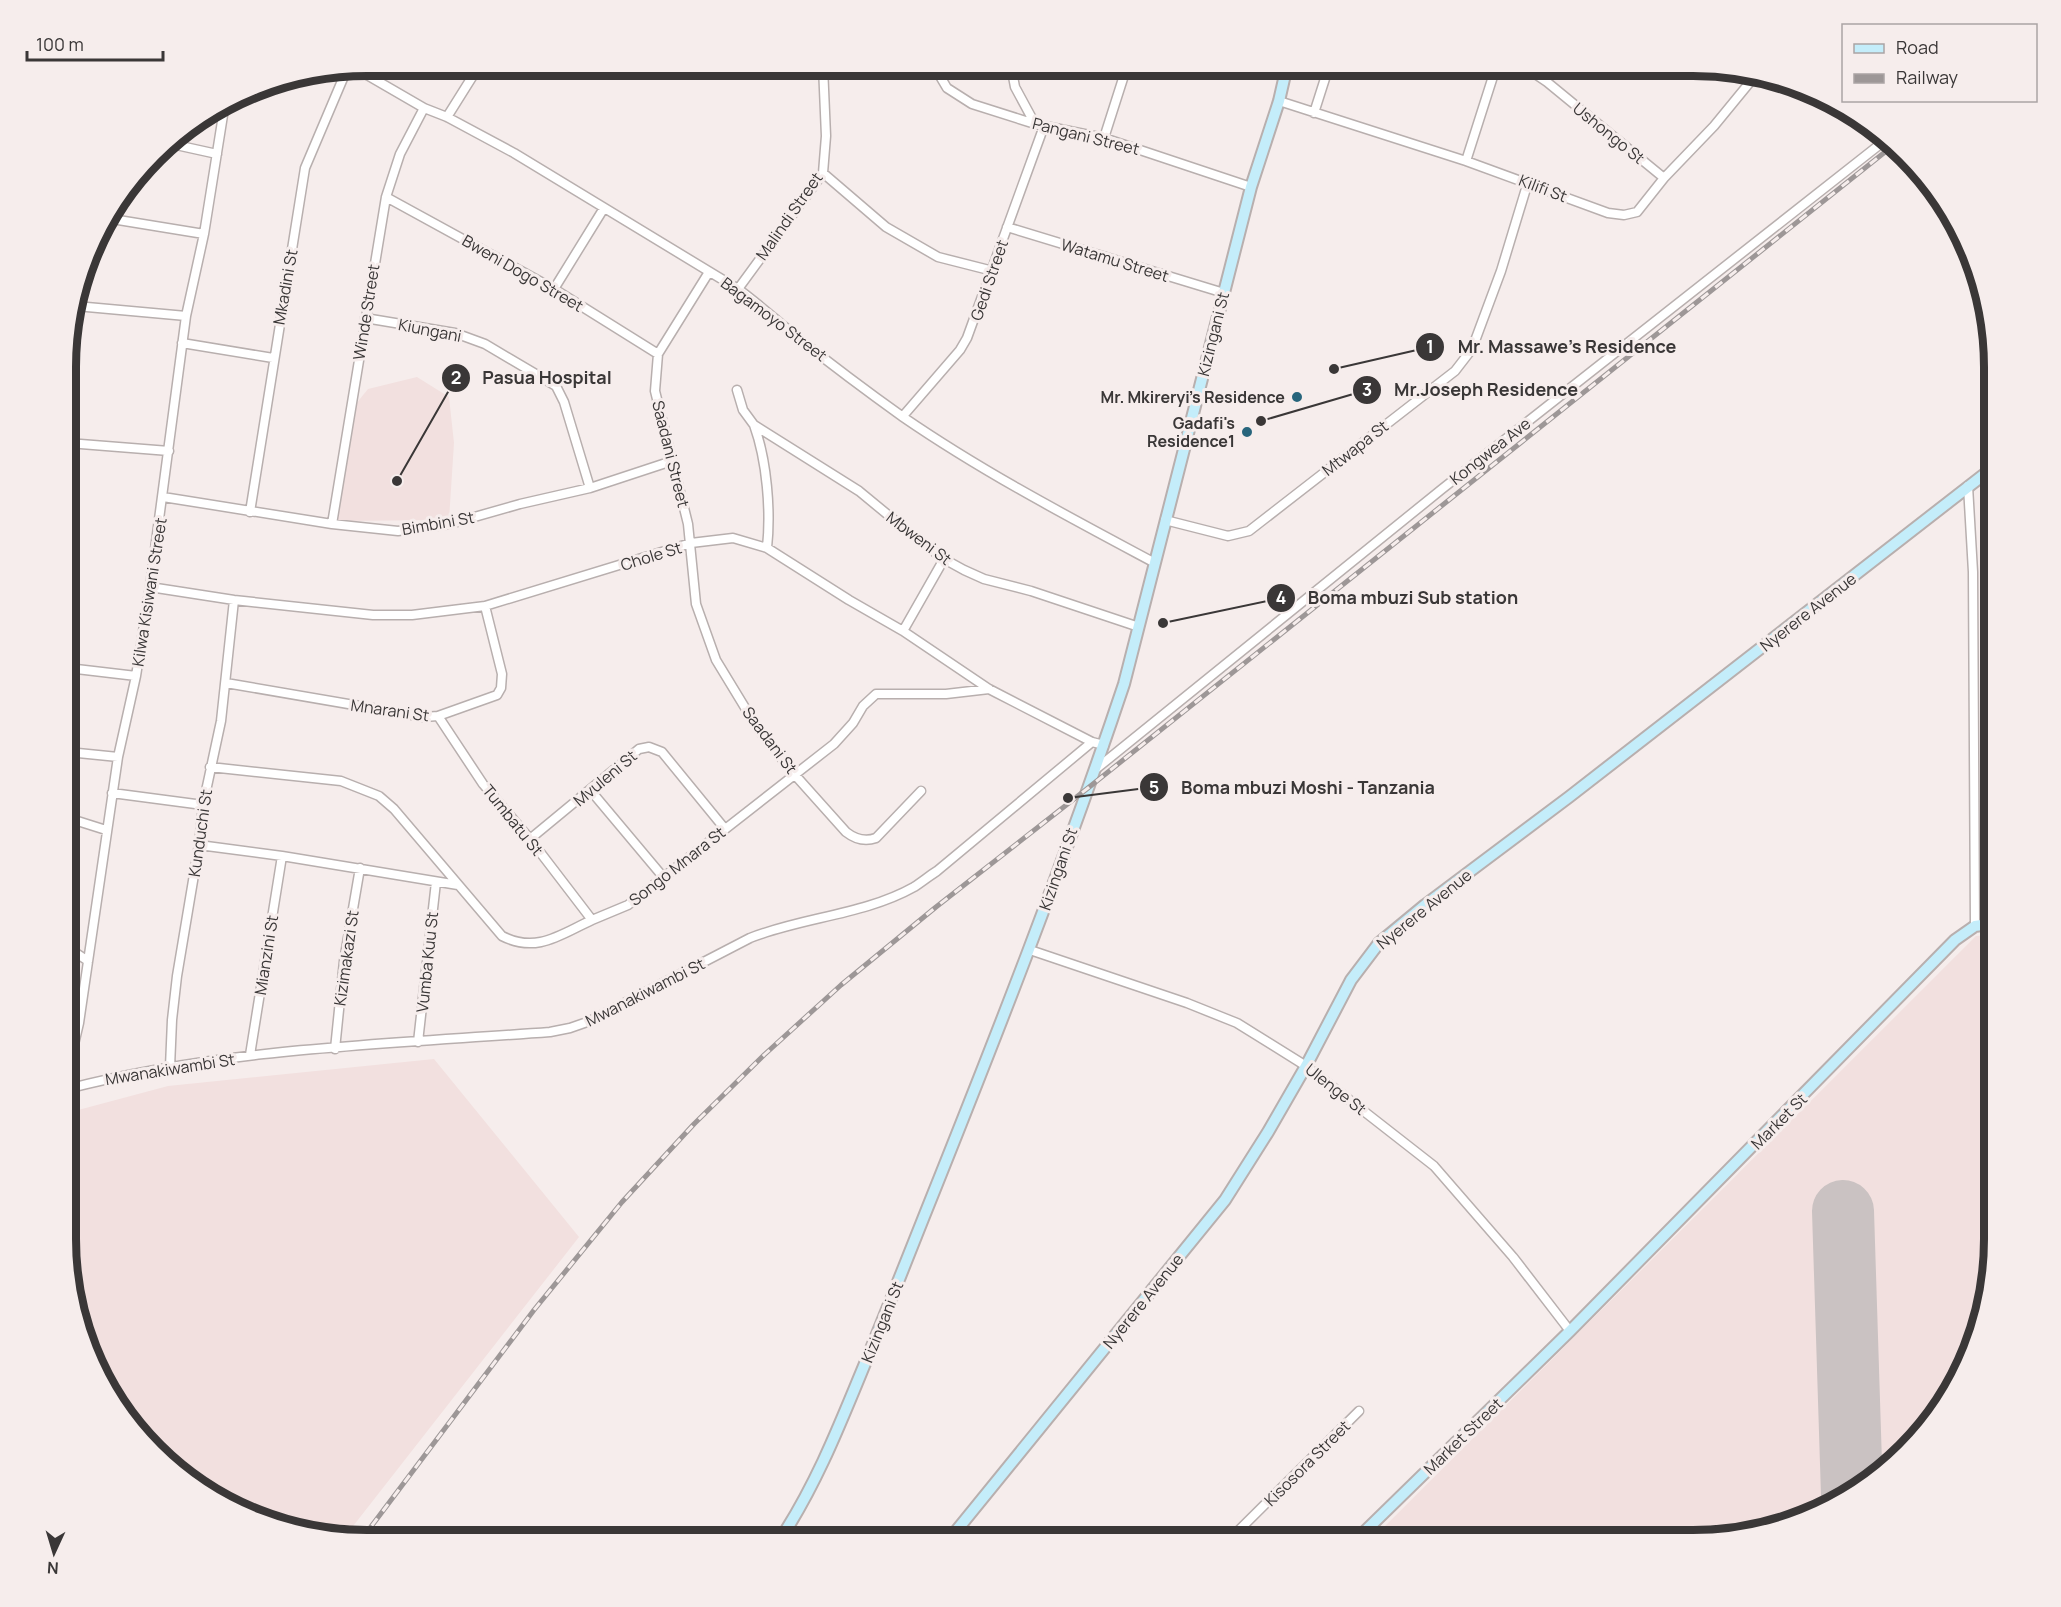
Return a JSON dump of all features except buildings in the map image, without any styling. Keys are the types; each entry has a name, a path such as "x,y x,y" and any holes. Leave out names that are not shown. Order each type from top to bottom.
{"street":[{"name":"Bagamoyo Street","path":"369,76 424,108 447,117 514,153 738,289 800,340 903,416 1041,502 1155,563"},
{"path":"447,117 473,76"},
{"name":"Malindi Street","path":"738,289 823,173 826,136 824,76"},
{"name":"Pangani Street","path":"940,76 947,88 972,104 1040,125 1104,138 1251,187"},
{"path":"1013,76 1015,87 1040,125"},
{"path":"1104,138 1124,76"},
{"name":"Kizingani St","path":"786,1530 832,1444 904,1269 1030,950 1104,745 1124,684 1251,187 1285,76"},
{"path":"1314,113 1326,76"},
{"path":"1466,161 1493,76"},
{"name":"Ushongo St","path":"1539,76 1664,178"},
{"name":"Mkadini St","path":"250,512 305,168 343,77"},
{"name":"Kilifi St","path":"1279,101 1528,182 1608,213 1624,215 1637,212 1664,178 1714,126 1750,82"},
{"name":"Winde Street","path":"332,524 386,197 400,154 424,108"},
{"name":"Kilwa Kisiwani Street","path":"76,1036 112,793 136,676 150,587 186,316 204,234 223,114"},
{"name":"Gedi Street","path":"903,416 960,350 967,338 993,271 1040,125"},
{"name":"Kongwea Ave","path":"1096,768 1451,482 1880,144"},
{"path":"180,146 217,154"},
{"path":"823,173 886,227 938,257 993,271"},
{"name":"Mtwapa St","path":"1165,520 1228,536 1249,531 1455,371 1472,349 1501,271 1528,182"},
{"name":"Bweni Dogo Street","path":"386,197 554,289 658,354"},
{"path":"554,289 604,208"},
{"path":"117,220 204,234"},
{"name":"Watamu Street","path":"1007,227 1224,293"},
{"name":"Saadani Street","path":"691,543 655,391 658,354 709,272"},
{"path":"83,307 186,316"},
{"name":"Kiungani","path":"365,318 455,333 485,344 556,386 564,402 590,488"},
{"path":"182,343 273,358"},
{"name":"Mbweni St","path":"737,390 743,410 754,425 859,491 944,559 984,579 1031,591 1139,627"},
{"path":"754,425 760,440 766,480 769,532 767,548"},
{"path":"76,444 169,451"},
{"name":"Bimbini St","path":"163,497 332,524 398,531 450,524 520,504 590,488 672,461"},
{"name":"Nyerere Avenue","path":"957,1530 1225,1200 1306,1066 1351,980 1379,943 1715,685 1984,474"},
{"path":"1968,486 1973,572 1975,926"},
{"name":"Chole St","path":"150,587 234,600 373,615 411,615 484,606 691,543 732,538 767,548 903,631 989,689 1092,742 1104,745"},
{"name":"Saadani St","path":"691,543 696,604 716,660 758,729 846,832 862,840 876,838 921,791"},
{"path":"903,631 944,559"},
{"name":"Kunduchi St","path":"170,1067 177,976 199,845 203,805 221,721 234,600"},
{"name":"Mnarani St","path":"225,683 424,717 438,716 496,695 501,688 502,674 484,606"},
{"path":"76,669 136,676"},
{"name":"Songo Mnara St","path":"210,767 341,781 379,796 394,809 502,936 511,941 534,943 548,941 628,906 834,744 853,723 863,706 876,694 946,694 989,689"},
{"name":"Tumbatu St","path":"438,716 483,784 530,839 592,920"},
{"name":"Mwanakiwambi St","path":"76,1087 121,1075 250,1055 550,1032 570,1028 590,1021 750,938 772,929 843,913 914,887 937,871 1092,742"},
{"name":"Mvuleni St","path":"530,839 591,791 639,749 649,747 662,752 725,829"},
{"path":"76,753 118,757"},
{"path":"591,791 664,878"},
{"path":"112,793 203,805"},
{"path":"76,821 106,830"},
{"path":"199,845 282,855 458,885"},
{"name":"Mianzini St","path":"250,1055 282,855"},
{"name":"Kizimakazi St","path":"335,1049 344,961 360,868"},
{"name":"Vumba Kuu St","path":"418,1042 436,882"},
{"name":"Market St","path":"1570,1331 1955,940 1975,926 1984,925"},
{"name":"Ulenge St","path":"1030,950 1187,1003 1237,1023 1306,1066 1434,1166 1513,1257 1570,1331"},
{"path":"76,953 88,961"},
{"name":"Market Street","path":"1366,1530 1570,1331"},
{"name":"Kisosora Street","path":"1239,1530 1359,1411"}],"shaded area":[{"path":"417,377 449,397 454,443 449,520 336,521 355,405 368,389"},
{"path":"1976,936 1984,936 1984,1259 1982,1278 1975,1315 1955,1368 1924,1417 1899,1445 1871,1470 1822,1501 1769,1521 1732,1528 1713,1530 1381,1530"},
{"path":"434,1059 579,1237 350,1530 311,1525 274,1515 222,1492 190,1470 162,1445 137,1417 115,1385 99,1351 86,1315 77,1259 76,1111 168,1086"}],"runway":[{"path":"1843,1211 1852,1483"}],"railway":[{"path":"369,1530 534,1310 622,1202 694,1124 764,1055 841,985 1887,151"}],"place":[{"name":"Mr. Massawe's Residence","path":"1334,369"},
{"name":"Mr. Mkireryi's Residence","path":"1297,397"},
{"name":"Mr.Joseph Residence","path":"1261,421"},
{"name":"Gadafi's Residence1","path":"1247,432"},
{"name":"Pasua Hospital","path":"397,481"},
{"name":"Boma mbuzi Sub station","path":"1163,623"},
{"name":"Boma mbuzi Moshi - Tanzania","path":"1068,798"}]}
